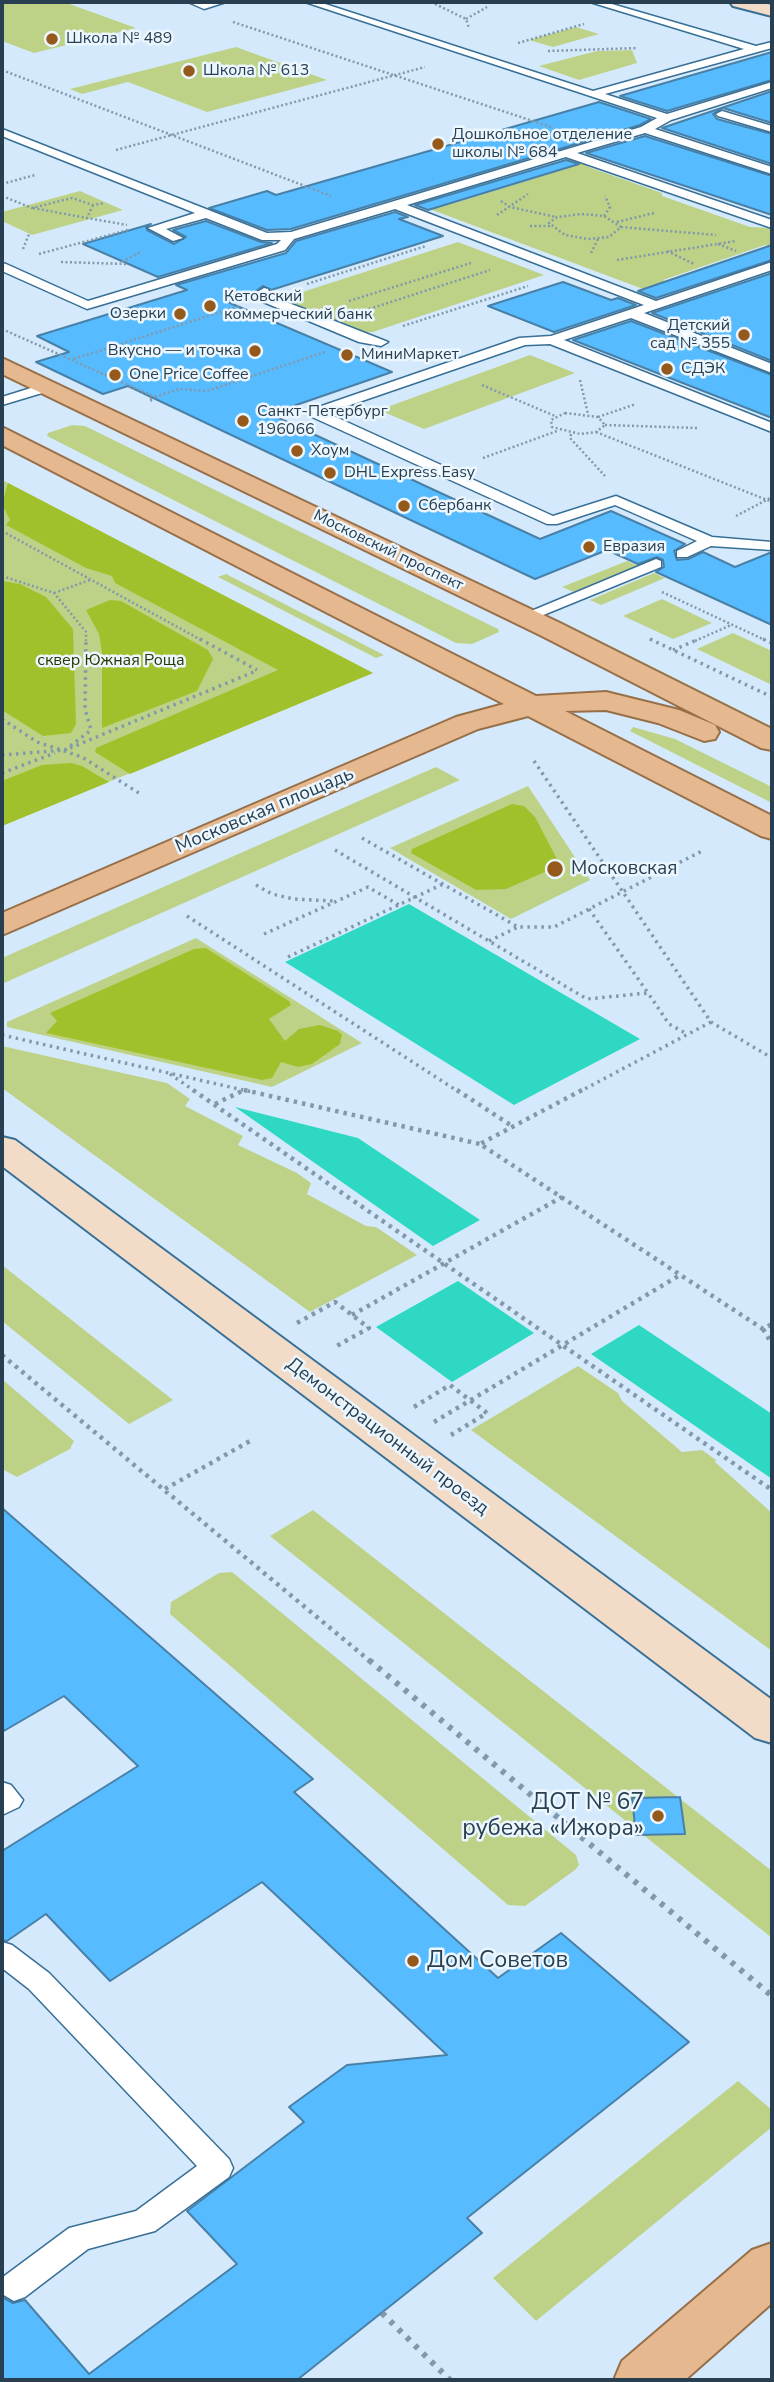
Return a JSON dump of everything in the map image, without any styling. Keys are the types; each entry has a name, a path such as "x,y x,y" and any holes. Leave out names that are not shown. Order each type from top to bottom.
{"main road":[{"name":"Московский проспект","path":"2,365 525,617 772,741"},
{"path":"2,435 772,829"},
{"path":"531,706 595,701 641,708 668,716 736,746 772,755"},
{"name":"Московская площадь","path":"2,925 467,723 531,706"},
{"path":"643,2380 772,2268"}],"street":[{"path":"739,2 772,11"},
{"name":"Демонстрационный проезд","path":"2,1148 772,1725"}],"lane":[{"path":"192,2 205,6 221,2"},
{"path":"310,2 667,118"},
{"path":"594,2 755,50"},
{"path":"593,94 772,44"},
{"path":"2,132 266,237 292,236 645,129 667,118 772,86"},
{"path":"739,96 761,103"},
{"path":"722,114 772,130"},
{"path":"645,129 772,171"},
{"path":"566,153 772,224"},
{"path":"394,204 656,304"},
{"path":"177,238 154,228 206,214"},
{"path":"2,267 87,305 281,247 292,236"},
{"path":"772,265 552,340 524,341 315,413 552,521 616,500 709,541 772,546"},
{"path":"208,269 229,277"},
{"path":"264,292 265,298 364,339 381,342"},
{"path":"631,313 772,369"},
{"path":"552,340 772,428"},
{"path":"419,358 443,369"},
{"path":"2,401 47,387"},
{"path":"682,554 709,541"},
{"path":"525,617 656,564"},
{"path":"2,1792 10,1800 2,1805"},
{"path":"2,1954 39,1981 218,2168 144,2222 80,2238 14,2287"}],"path":[{"path":"466,19 487,7"},
{"path":"258,28 599,143"},
{"path":"522,41 567,29"},
{"path":"632,42 641,54"},
{"path":"537,52 638,48"},
{"path":"73,161 474,55"},
{"path":"2,70 298,184 378,209"},
{"path":"38,83 43,82"},
{"path":"2,184 30,176"},
{"path":"2,196 32,208 128,225"},
{"path":"32,208 72,198 93,205 106,202"},
{"path":"87,218 93,205"},
{"path":"155,397 179,390 206,391 569,272 666,251 738,240 621,227 612,219 594,215 557,217 510,206"},
{"path":"557,217 549,223 550,226 576,238 609,237 621,227"},
{"path":"32,256 139,227"},
{"path":"716,243 744,253"},
{"path":"306,315 512,250"},
{"path":"666,251 701,268"},
{"path":"326,323 531,257"},
{"path":"53,262 131,264"},
{"path":"2,329 60,356 73,359"},
{"path":"443,369 556,416 588,414 598,417 605,425"},
{"path":"556,416 550,423 558,431 571,434 596,432 772,502"},
{"path":"596,432 605,425 702,429"},
{"path":"444,472 558,431"},
{"path":"571,434 570,438 620,492 616,500"},
{"path":"2,531 257,670 65,750 2,773"},
{"path":"2,576 54,593 86,632 85,709 91,730 65,750 2,755"},
{"path":"54,593 91,580"},
{"path":"659,590 772,643"},
{"path":"673,650 732,624"},
{"path":"2,719 37,742 65,750 142,795"},
{"path":"534,761 710,1022 772,1058"},
{"path":"362,838 518,927"},
{"path":"335,849 587,999 648,993"},
{"path":"488,941 518,927 554,927 704,850"},
{"path":"288,957 443,884"},
{"path":"256,885 272,894 293,900 337,901"},
{"path":"264,934 368,887 399,905"},
{"path":"589,909 669,1024 688,1034"},
{"path":"187,916 513,1126"},
{"path":"480,1143 710,1022"},
{"path":"2,1035 480,1143 763,1329 772,1344"},
{"path":"170,1074 772,1490"},
{"path":"214,1104 243,1091"},
{"path":"352,1315 562,1198"},
{"path":"433,1422 680,1275"},
{"path":"297,1322 335,1302 369,1328 332,1348"},
{"path":"763,1329 772,1324"},
{"path":"2,1356 772,1996"},
{"path":"413,1408 450,1385 487,1413 450,1435"},
{"path":"165,1489 250,1441"},
{"path":"382,2313 450,2380"}],"green space":[{"name":"Школа № 489","path":"2,2 64,2 136,28 34,53 2,41"},
{"path":"576,27 599,34 553,47 529,40"},
{"path":"236,47 327,80 207,112 128,82 82,94 70,89"},
{"path":"632,50 637,63 579,80 539,66 597,51"},
{"path":"572,158 591,168 662,193 662,196 750,227 772,228 772,247 765,245 663,280 681,287 651,292 427,208 442,198 455,203 562,170 550,164"},
{"path":"80,191 123,210 32,235 2,221 2,212"},
{"path":"458,242 544,275 373,332 356,332 286,302 285,298 290,296"},
{"path":"530,355 575,373 424,429 379,410"},
{"path":"72,425 85,426 498,629 499,632 472,644 456,643 47,436 48,433"},
{"name":"сквер Южная Роща","path":"2,480 8,483 373,673 2,826"},
{"path":"8,483 373,673 130,774 95,752 96,748 278,670 115,583 112,576 86,568 6,525 10,520 2,504"},
{"path":"627,561 639,566 574,592 562,587"},
{"path":"654,573 665,578 601,605 590,600"},
{"path":"226,574 384,655 376,658 218,577"},
{"path":"2,581 20,584 46,597 73,629 76,724 71,733 43,736 2,710"},
{"path":"662,599 712,623 673,639 623,616"},
{"path":"110,600 121,601 208,650 213,659 197,691 102,728 102,653 99,634 86,610"},
{"path":"733,633 772,651 772,685 697,649"},
{"path":"633,727 675,739 772,787 772,803 630,731"},
{"path":"71,763 82,766 109,782 2,826 2,781 42,765"},
{"path":"436,767 460,780 2,984 2,958"},
{"path":"528,786 590,880 511,919 390,848"},
{"path":"512,804 524,806 535,817 559,863 556,867 506,889 476,890 411,853 412,849"},
{"path":"196,938 362,1043 272,1087 7,1027 7,1022"},
{"path":"206,948 289,1001 291,1005 269,1019 285,1041 299,1029 320,1025 338,1031 342,1035 340,1044 312,1064 298,1067 281,1062 272,1078 262,1080 46,1033 57,1021 50,1013 194,949"},
{"path":"2,1046 167,1083 190,1099 185,1106 243,1136 238,1145 297,1173 311,1183 307,1194 366,1226 376,1227 417,1255 310,1312 2,1088"},
{"path":"2,1265 173,1400 129,1424 2,1321"},
{"path":"578,1366 618,1393 622,1401 682,1452 702,1450 716,1460 715,1462 772,1513 772,1651 471,1430"},
{"path":"2,1379 74,1441 70,1449 17,1477 2,1469"},
{"path":"313,1510 772,1871 772,1938 270,1536"},
{"path":"232,1572 576,1855 579,1865 575,1870 525,1906 508,1905 170,1614 171,1602 219,1573"},
{"path":"738,2081 772,2110 772,2127 536,2321 493,2278"}],"shaded area":[{"path":"409,904 640,1039 514,1105 285,962"},
{"path":"235,1107 358,1138 480,1220 433,1246"},
{"path":"458,1281 534,1333 452,1382 376,1327"},
{"path":"639,1325 772,1414 772,1479 591,1354"}],"building":[{"path":"772,52 772,80 667,111 620,96"},
{"path":"772,91 772,123 723,108 713,114 717,119 772,134 772,164 662,128"},
{"path":"599,102 651,119 640,125 291,229 267,230 209,208 267,191 276,195"},
{"path":"645,136 772,176 772,215 586,153"},
{"path":"566,160 579,164 428,210 415,205"},
{"path":"395,212 408,217 399,219 443,236 271,290 263,286 256,291 256,295 230,303 392,372 270,414 540,539 611,511 685,544 674,551 677,560 688,559 703,552 735,567 772,552 772,625 656,572 664,567 663,560 657,557 638,564 607,550 535,579 128,386 103,394 36,362 69,352 37,336 187,290 176,285 286,253 296,241"},
{"path":"206,221 261,242 272,243 158,277 83,244 151,224 146,227 147,230 174,244 186,237 173,230"},
{"path":"772,245 772,260 656,298 638,291"},
{"name":"Детский сад № 355","path":"772,273 772,361 652,313"},
{"path":"563,282 611,300 618,298 636,305 554,332 488,306"},
{"path":"631,321 772,375 772,418 573,340"},
{"name":"Дом Советов","path":"2,1508 313,1779 294,1792 498,1978 561,1933 689,2042 467,2218 482,2233 297,2380 2,2380 2,2297 13,2303 25,2300 89,2374 237,2264 187,2211 304,2122 289,2107 347,2065 447,2055 262,1882 110,1981 46,1914 7,1941 2,1940 2,1851 138,1766 64,1696 2,1732"},
{"name":"ДОТ № 67 рубежа «Ижора»","path":"680,1797 685,1834 636,1835 632,1798"}],"place":[{"name":"Школа № 489","path":"52,39"},
{"name":"Школа № 613","path":"189,71"},
{"name":"Дошкольное отделение школы № 684","path":"438,144"},
{"name":"Кетовский коммерческий банк","path":"210,306"},
{"name":"Озерки","path":"180,314"},
{"name":"Детский сад № 355","path":"744,335"},
{"name":"Вкусно — и точка","path":"255,351"},
{"name":"МиниМаркет","path":"347,355"},
{"name":"СДЭК","path":"667,369"},
{"name":"One Price Coffee","path":"115,375"},
{"name":"Санкт-Петербург 196066","path":"243,421"},
{"name":"Хоум","path":"297,451"},
{"name":"DHL Express Easy","path":"330,473"},
{"name":"Сбербанк","path":"404,506"},
{"name":"Евразия","path":"589,547"},
{"name":"Московская","path":"555,869"},
{"name":"ДОТ № 67 рубежа «Ижора»","path":"658,1816"},
{"name":"Дом Советов","path":"413,1961"}]}
